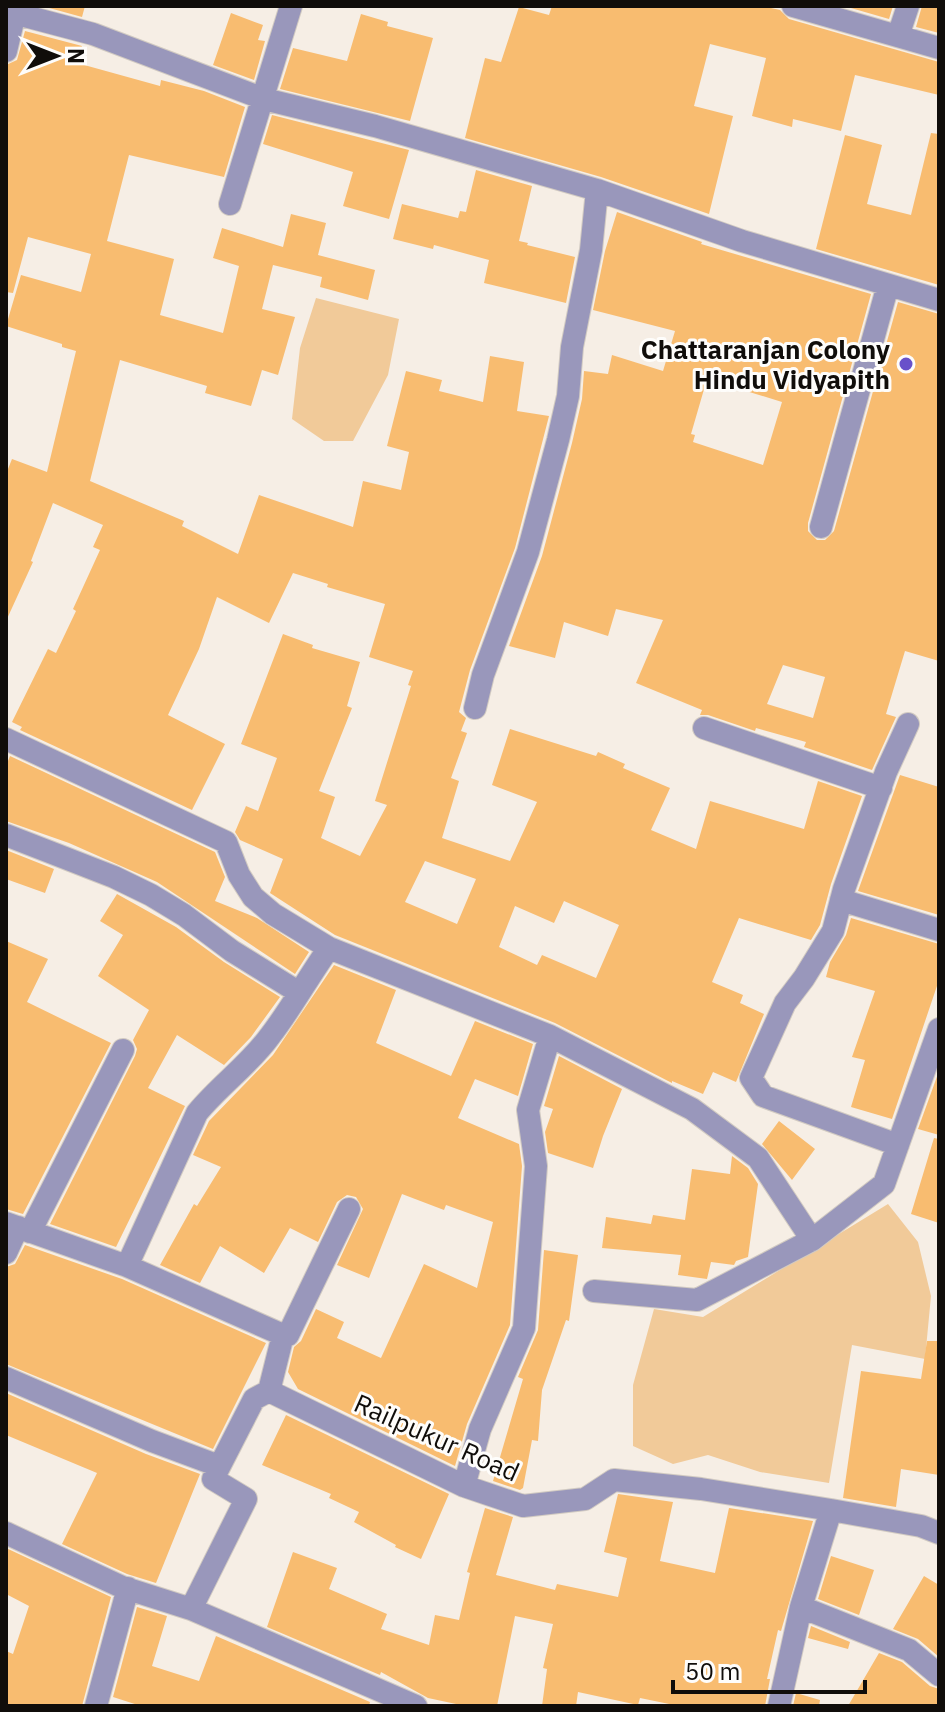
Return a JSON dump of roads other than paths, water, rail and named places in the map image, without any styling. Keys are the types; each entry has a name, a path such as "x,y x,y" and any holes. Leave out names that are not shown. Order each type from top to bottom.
{"street":[{"path":"230,204 291,6"},
{"path":"793,6 939,48"},
{"path":"898,36 908,6"},
{"path":"6,51 10,12 93,34 264,99 375,126 597,190 742,241 939,300"},
{"path":"475,708 483,675 528,552 558,440 591,250 597,190"},
{"path":"821,527 888,285"},
{"path":"898,1145 763,1096 751,1078 785,1003 833,931 881,788 908,724"},
{"path":"704,728 881,788"},
{"path":"6,739 226,842 239,875 253,897 273,914 329,948 550,1036 692,1109 758,1158 812,1240"},
{"path":"6,835 114,877 151,895 298,992"},
{"path":"841,900 939,930"},
{"path":"127,1266 197,1113 272,1035 329,948"},
{"path":"594,1291 697,1300 812,1240 884,1184 939,1029"},
{"path":"464,1486 480,1429 524,1328 536,1166 528,1110 550,1036"},
{"path":"6,1253 18,1227 123,1050"},
{"path":"18,1227 127,1266 288,1335 349,1209"},
{"path":"191,1609 246,1499 213,1479 254,1399 269,1391 283,1335"},
{"path":"6,1378 152,1441 219,1466"},
{"name":"Railpukur Road","path":"269,1391 464,1486 523,1506 585,1499 614,1480 701,1489 831,1510 921,1526 939,1533"},
{"path":"779,1706 801,1607 831,1510"},
{"path":"6,1533 128,1588 191,1609 416,1706"},
{"path":"96,1706 128,1588"},
{"path":"801,1607 909,1650 939,1675"}],"place":[{"name":"Chattaranjan Colony Hindu Vidyapith","path":"906,364"}]}
